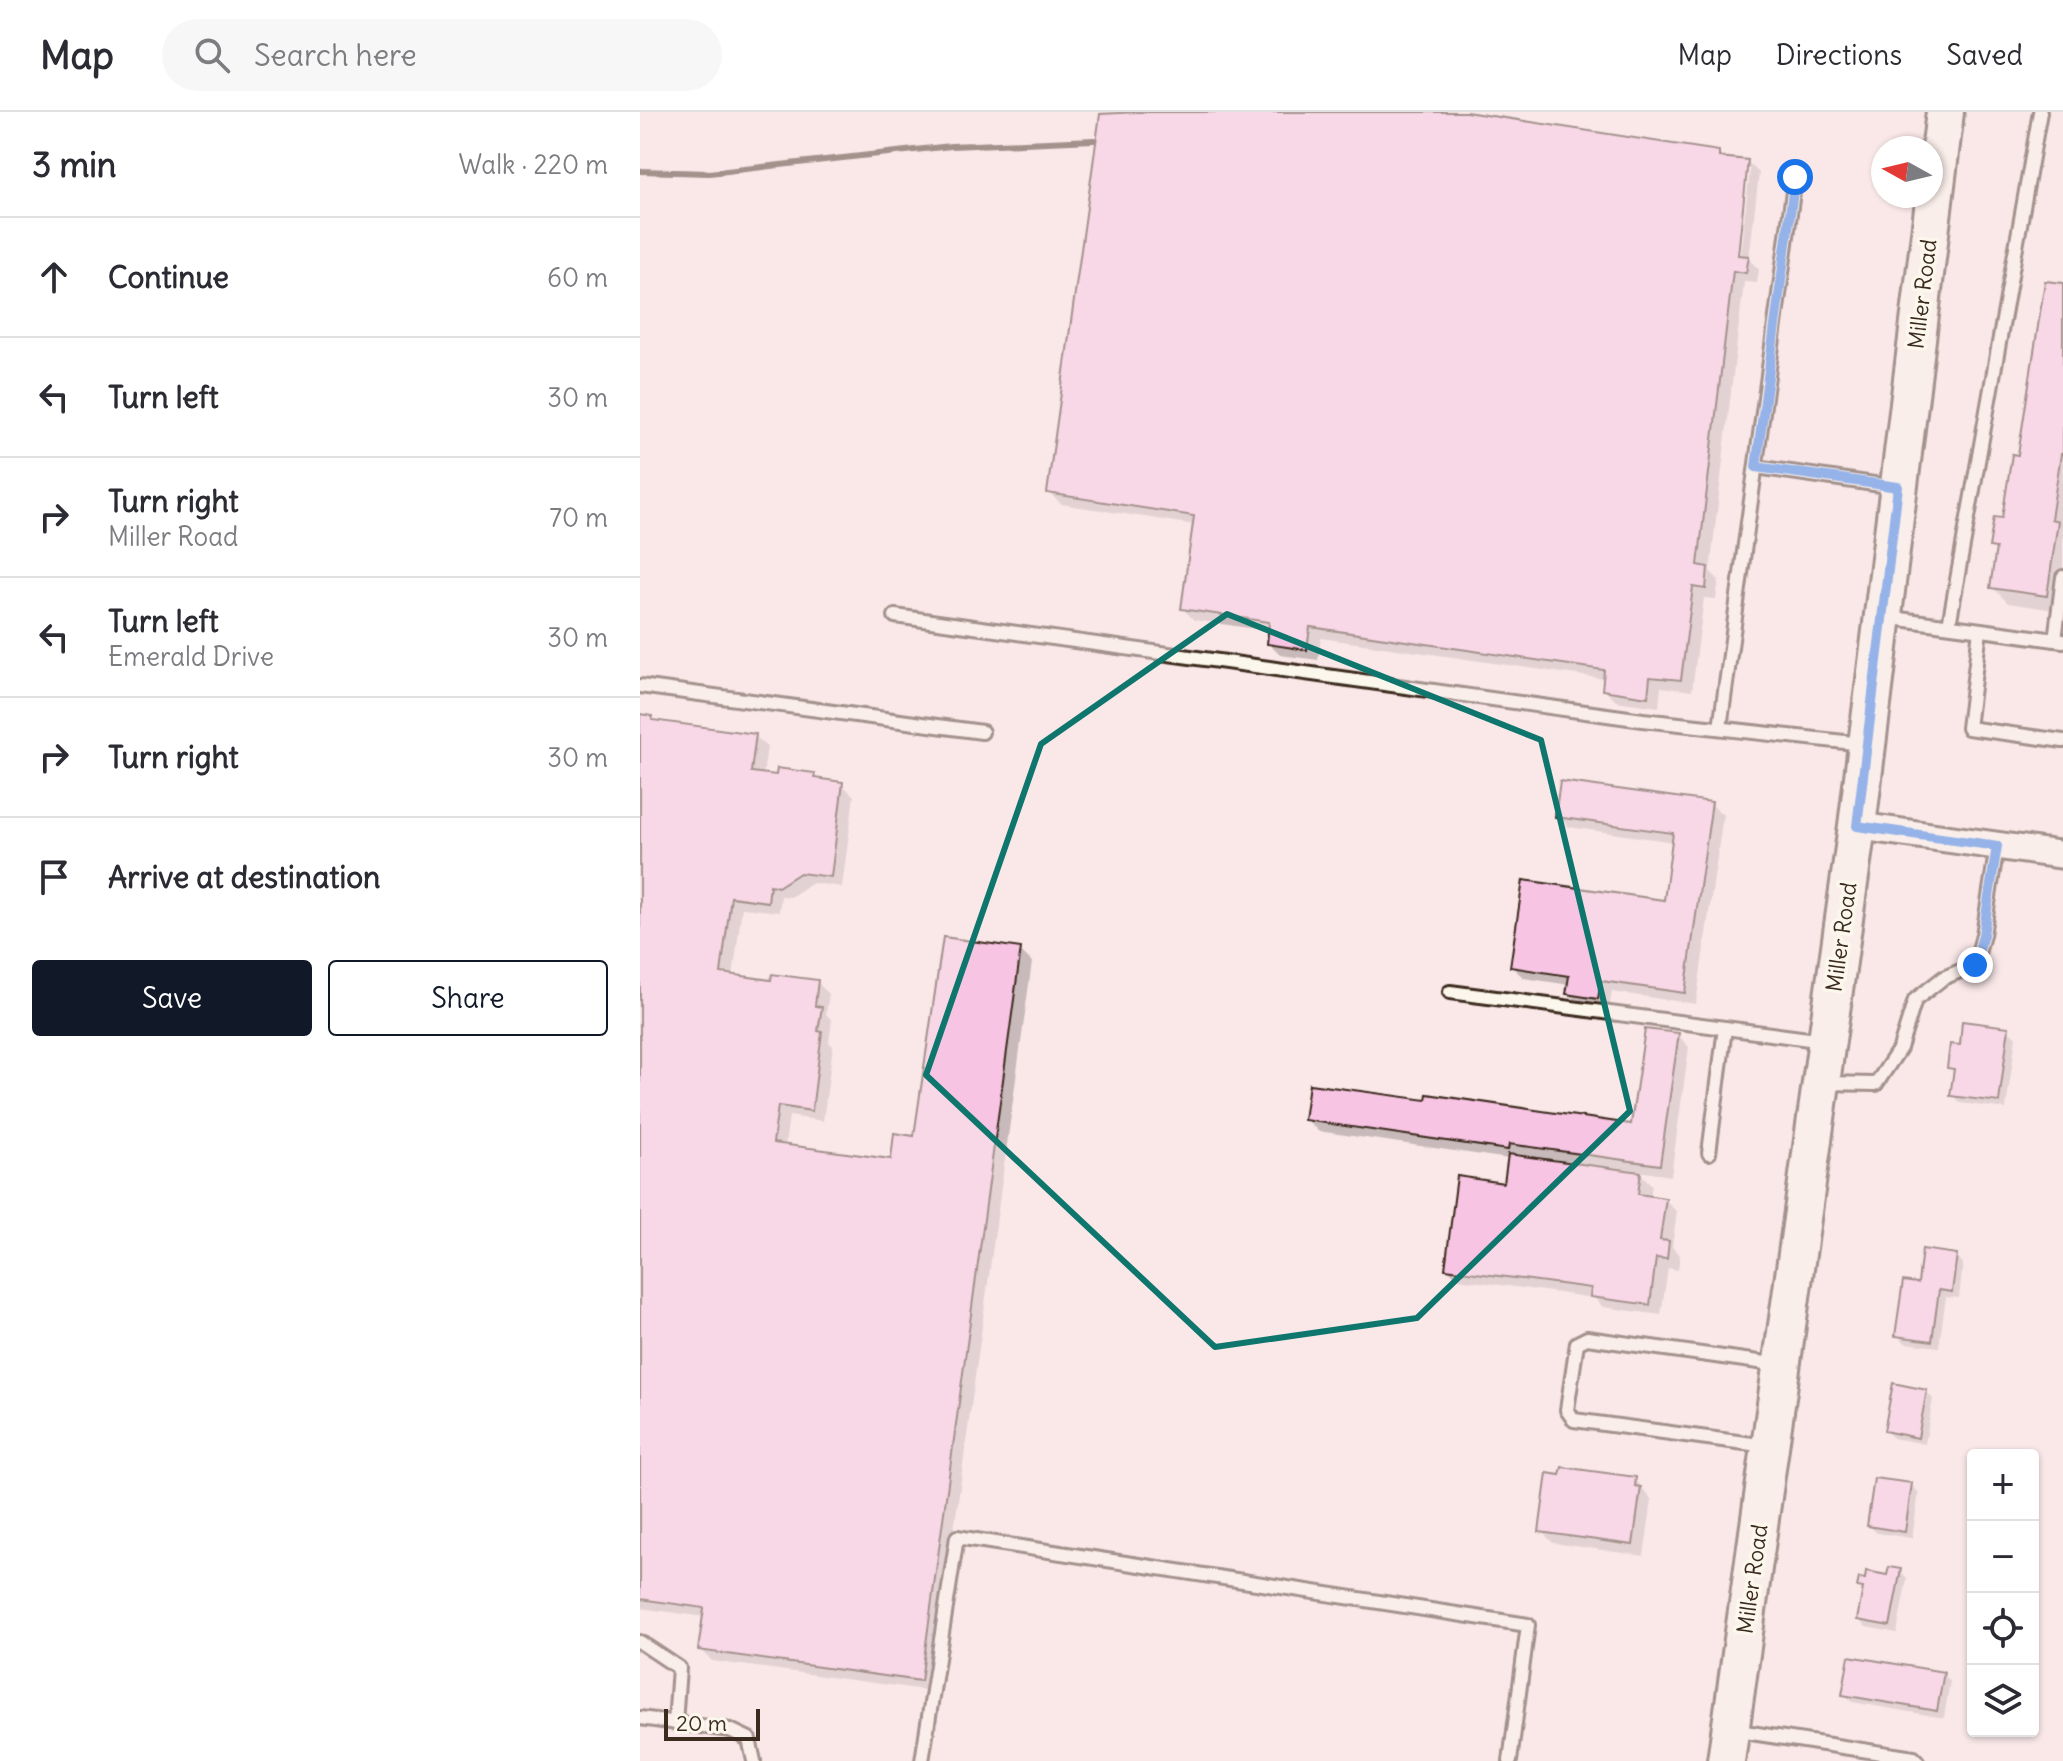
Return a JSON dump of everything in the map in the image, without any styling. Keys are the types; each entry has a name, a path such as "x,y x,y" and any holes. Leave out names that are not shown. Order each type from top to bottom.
{"street":[{"name":"Miller Road","path":"1728,1745 1857,826 1945,112"},
{"path":"1857,826 2063,855"}],"lane":[{"path":"1949,625 2040,112"},
{"path":"1720,728 1795,177"},
{"path":"1756,467 1898,487"},
{"path":"1882,616 2059,640 2063,577"},
{"path":"895,616 1643,720 1866,744"},
{"path":"1980,630 1968,728 2063,741"},
{"path":"640,686 982,732"},
{"path":"1821,1083 1876,1084 1900,1048 1915,1000 1943,978 1975,965 1983,935 1997,846"},
{"path":"1450,992 1827,1041"},
{"path":"1709,1153 1725,1028"},
{"path":"1770,1446 1574,1420 1567,1410 1577,1343 1587,1338 1782,1365"},
{"path":"922,1761 957,1537 1528,1625 1510,1761"},
{"path":"640,1642 679,1668 675,1723"},
{"path":"640,1718 730,1730 749,1739 754,1761"},
{"path":"1728,1745 1914,1758 1917,1761"}],"highlighted area":[{"path":"1227,614 1541,740 1630,1111 1417,1318 1215,1347 926,1075 1041,744"}],"building":[{"path":"1466,112 1719,151 1719,157 1748,160 1738,255 1749,256 1746,273 1733,271 1698,565 1708,567 1706,589 1693,587 1681,680 1650,677 1648,697 1602,690 1604,670 1310,627 1307,650 1267,644 1269,622 1181,609 1194,516 1047,493 1100,114"},
{"path":"2045,281 2063,283 2063,454 2051,519 2058,521 2047,596 1990,588 1996,548 1989,547 1994,517 2002,518 2012,454 2018,455"},
{"path":"640,714 652,716 652,720 756,734 751,772 776,775 777,768 815,773 814,778 843,782 831,877 800,873 778,887 770,885 768,902 731,897 721,973 771,980 772,974 818,980 815,1006 822,1007 818,1031 822,1032 812,1111 778,1106 773,1143 891,1159 894,1133 914,1136 943,937 1021,948 921,1681 698,1650 704,1608 640,1599"},
{"path":"1560,781 1712,802 1685,993 1601,981 1598,999 1566,994 1569,976 1510,967 1523,880 1664,900 1673,833 1555,817"},
{"path":"1962,1021 2009,1027 1999,1102 1950,1096 1954,1069 1947,1068 1950,1044 1960,1045"},
{"path":"1645,1029 1679,1033 1660,1165 1509,1144 1508,1150 1304,1120 1309,1084 1426,1100 1427,1094 1631,1124"},
{"path":"1508,1154 1641,1172 1638,1194 1666,1198 1660,1240 1669,1241 1667,1259 1656,1258 1650,1305 1590,1297 1591,1288 1445,1269 1457,1176 1504,1183"},
{"path":"1922,1249 1957,1254 1952,1292 1939,1290 1932,1341 1895,1336 1903,1281 1918,1283"},
{"path":"1893,1383 1927,1390 1918,1438 1884,1431"},
{"path":"1562,1467 1636,1477 1635,1486 1641,1487 1633,1545 1539,1532 1547,1473 1560,1475"},
{"path":"1874,1478 1912,1483 1905,1532 1867,1526"},
{"path":"1889,1567 1901,1569 1890,1626 1857,1620 1863,1588 1857,1587 1859,1578 1865,1579 1866,1571 1887,1575"},
{"path":"1849,1656 1944,1672 1937,1711 1842,1695"}],"railway":[{"path":"640,171 709,173 951,146 1094,140"}],"route":[{"path":"1795,177 1756,467 1898,487 1857,826 1997,846 1983,935 1975,965"}]}
